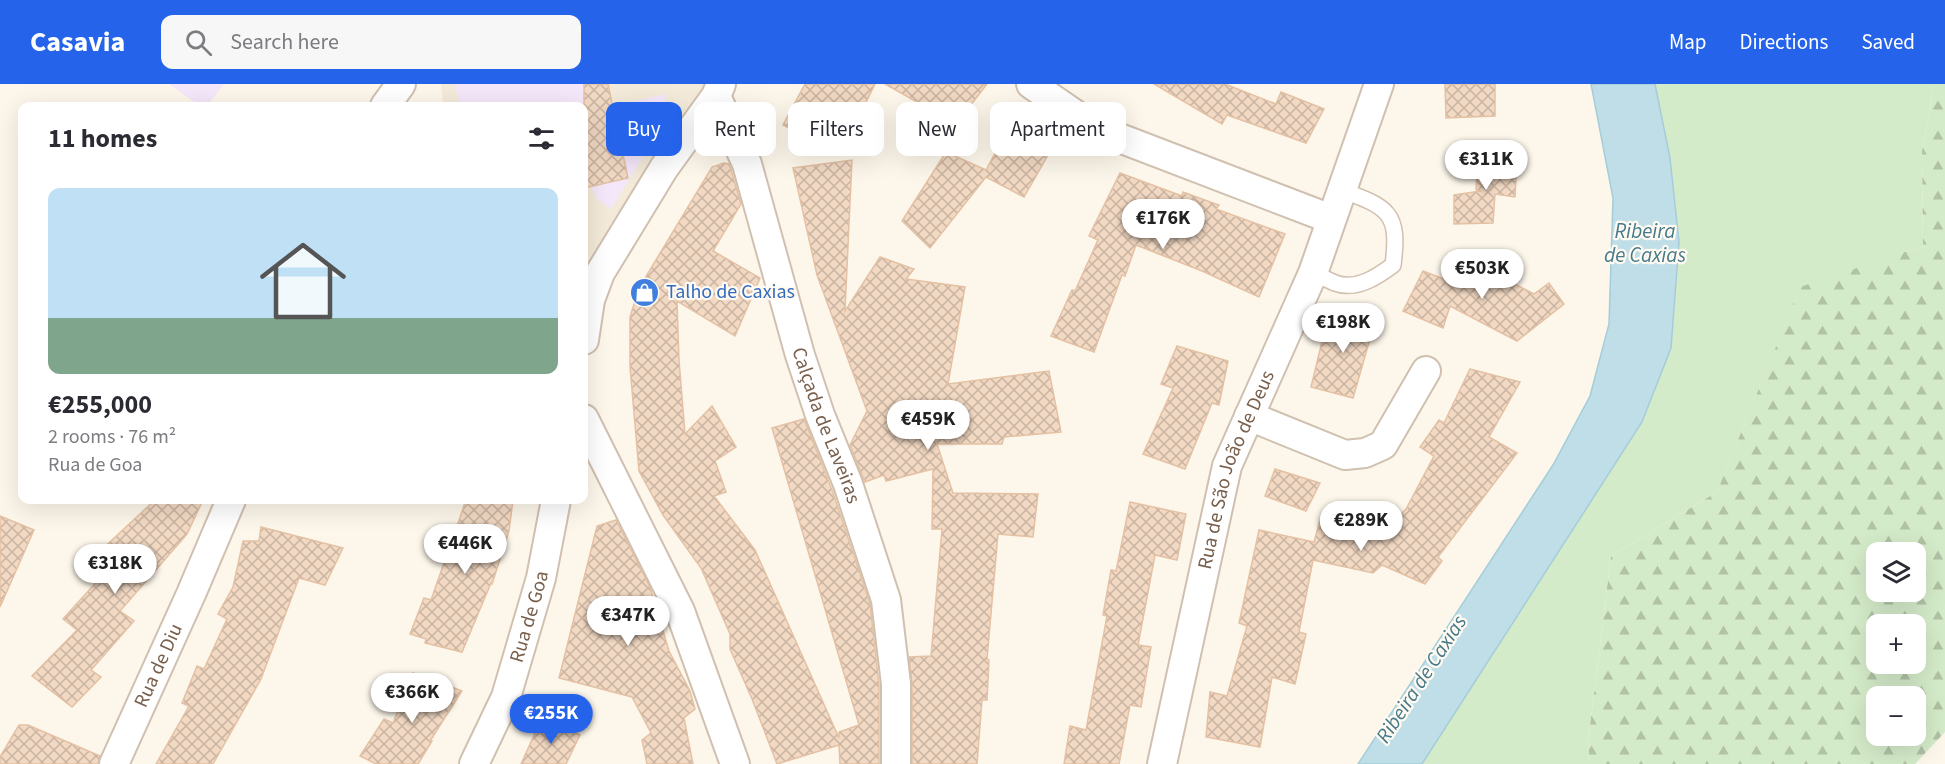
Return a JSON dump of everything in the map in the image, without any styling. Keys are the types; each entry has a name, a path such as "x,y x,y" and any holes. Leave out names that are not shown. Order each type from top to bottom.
{"street":[{"path":"388,102 401,84"},
{"path":"1031,84 1096,129 1331,219"},
{"name":"Rua de São João de Deus","path":"1162,764 1227,466 1313,273 1379,84"},
{"path":"588,313 590,300 600,273 664,168 718,90"},
{"name":"Calçada de Laveiras","path":"718,90 747,164 800,355 820,415 848,484 886,600 896,684 896,764"},
{"path":"1249,416 1345,455 1365,453 1383,445 1426,371"},
{"path":"588,427 681,610 735,764"},
{"name":"Rua de Diu","path":"114,764 229,504"},
{"name":"Rua de Goa","path":"474,764 506,697 541,578 555,504"}],"lane":[{"path":"1313,273 1338,284 1354,284 1375,279 1393,265 1395,233 1389,214 1371,201 1341,190"}],"shaded area":[{"path":"169,84 224,84 210,102 194,102"},
{"path":"441,84 736,84 725,102 694,102 694,147 620,246 592,318 588,344 588,102 443,102"},
{"path":"455,84 608,84 612,102 606,102 606,156 643,156 611,209 597,199 591,187 588,187 588,102 459,102"},
{"path":"666,94 665,102 631,102"}],"green space":[{"path":"1655,84 1934,84 1922,151 1923,246 1800,288 1717,492 1611,556 1588,742 1590,764 1422,764 1642,422 1671,348 1670,158"},
{"path":"1934,84 1945,84 1945,732 1915,764 1590,764 1588,742 1611,556 1717,492 1800,287 1923,246 1922,151"}],"water":[{"name":"Ribeira de Caxias","path":"1591,84 1655,84 1670,158 1679,242 1671,348 1642,422 1422,764 1358,764 1553,465 1590,396 1609,324 1613,198"}],"building":[{"path":"584,84 608,84 612,102 606,102 606,156 623,156 628,178 588,187 588,102 584,102"},
{"path":"805,84 875,84 866,102 795,102"},
{"path":"885,84 987,84 973,102 917,102"},
{"path":"1154,84 1225,84 1276,104 1281,92 1324,109 1306,143 1227,115 1222,124"},
{"path":"1445,84 1495,84 1495,116 1446,118"},
{"path":"788,116 788,128 783,125"},
{"path":"943,156 955,156 986,170 994,156 1047,156 1024,197 986,177 930,248 902,221"},
{"path":"1478,158 1517,160 1515,197 1495,194 1493,223 1454,224 1454,195 1481,191 1476,190"},
{"path":"852,160 845,311 880,257 914,269 906,279 965,287 948,384 1049,371 1061,432 1004,437 1002,444 937,444 953,493 1038,494 1033,537 998,534 987,659 989,660 987,700 982,700 977,764 912,764 912,684 909,657 931,656 942,529 932,529 933,469 886,481 884,475 865,482 850,445 867,411 817,275 793,168"},
{"path":"724,163 729,164 741,204 713,251 760,278 735,336 677,301 685,434 712,406 736,447 715,461 726,492 714,496 755,550 839,738 839,732 859,725 772,428 804,419 832,490 870,604 879,685 879,764 840,764 839,745 777,764 730,649 730,634 701,568 663,515 639,471 630,367 630,317 642,283 712,167"},
{"path":"1120,173 1182,196 1183,192 1219,205 1216,209 1285,234 1259,297 1136,245 1125,276 1122,275 1094,352 1051,336 1098,240 1089,236"},
{"path":"1461,256 1534,294 1549,283 1564,304 1517,341 1450,306 1443,328 1403,311 1423,271 1449,281"},
{"path":"1342,309 1376,318 1353,398 1311,387 1326,325 1337,324"},
{"path":"1177,346 1228,361 1219,405 1212,403 1185,469 1143,454 1173,388 1161,384"},
{"path":"1470,369 1520,382 1489,437 1517,453 1438,557 1442,561 1425,584 1382,565 1373,573 1313,560 1299,632 1306,634 1295,684 1272,677 1260,747 1206,737 1210,692 1227,696 1247,626 1239,623 1259,530 1314,542 1322,513 1389,526 1406,509 1434,456 1420,447 1439,420 1444,423"},
{"path":"1275,469 1320,483 1306,511 1265,496"},
{"path":"1130,502 1186,514 1177,560 1155,555 1138,645 1151,647 1141,707 1130,705 1119,764 1064,764 1070,726 1086,730 1107,616 1103,615 1111,570 1116,571"},
{"path":"151,504 201,504 187,534 120,611 134,621 91,670 101,677 72,707 32,676 77,630 63,619 110,567 96,555"},
{"path":"465,504 512,504 509,531 492,584 462,652 425,643 426,639 410,634 424,598 431,600"},
{"path":"0,516 34,530 0,607"},
{"path":"616,520 650,587 669,651 690,691 695,709 684,718 693,764 647,764 642,740 651,733 632,697 559,678 597,526"},
{"path":"261,527 343,548 325,585 299,578 261,679 213,764 156,764 189,706 182,703 197,666 204,669 227,619 218,614 233,587 243,541 259,541"},
{"path":"413,673 462,691 418,764 376,764 360,756 384,719 393,723"},
{"path":"541,720 580,735 566,764 521,764"},
{"path":"19,725 28,725 100,756 98,764 0,764 0,757"}],"place":[{"name":"Talho de Caxias","path":"645,292"}]}
